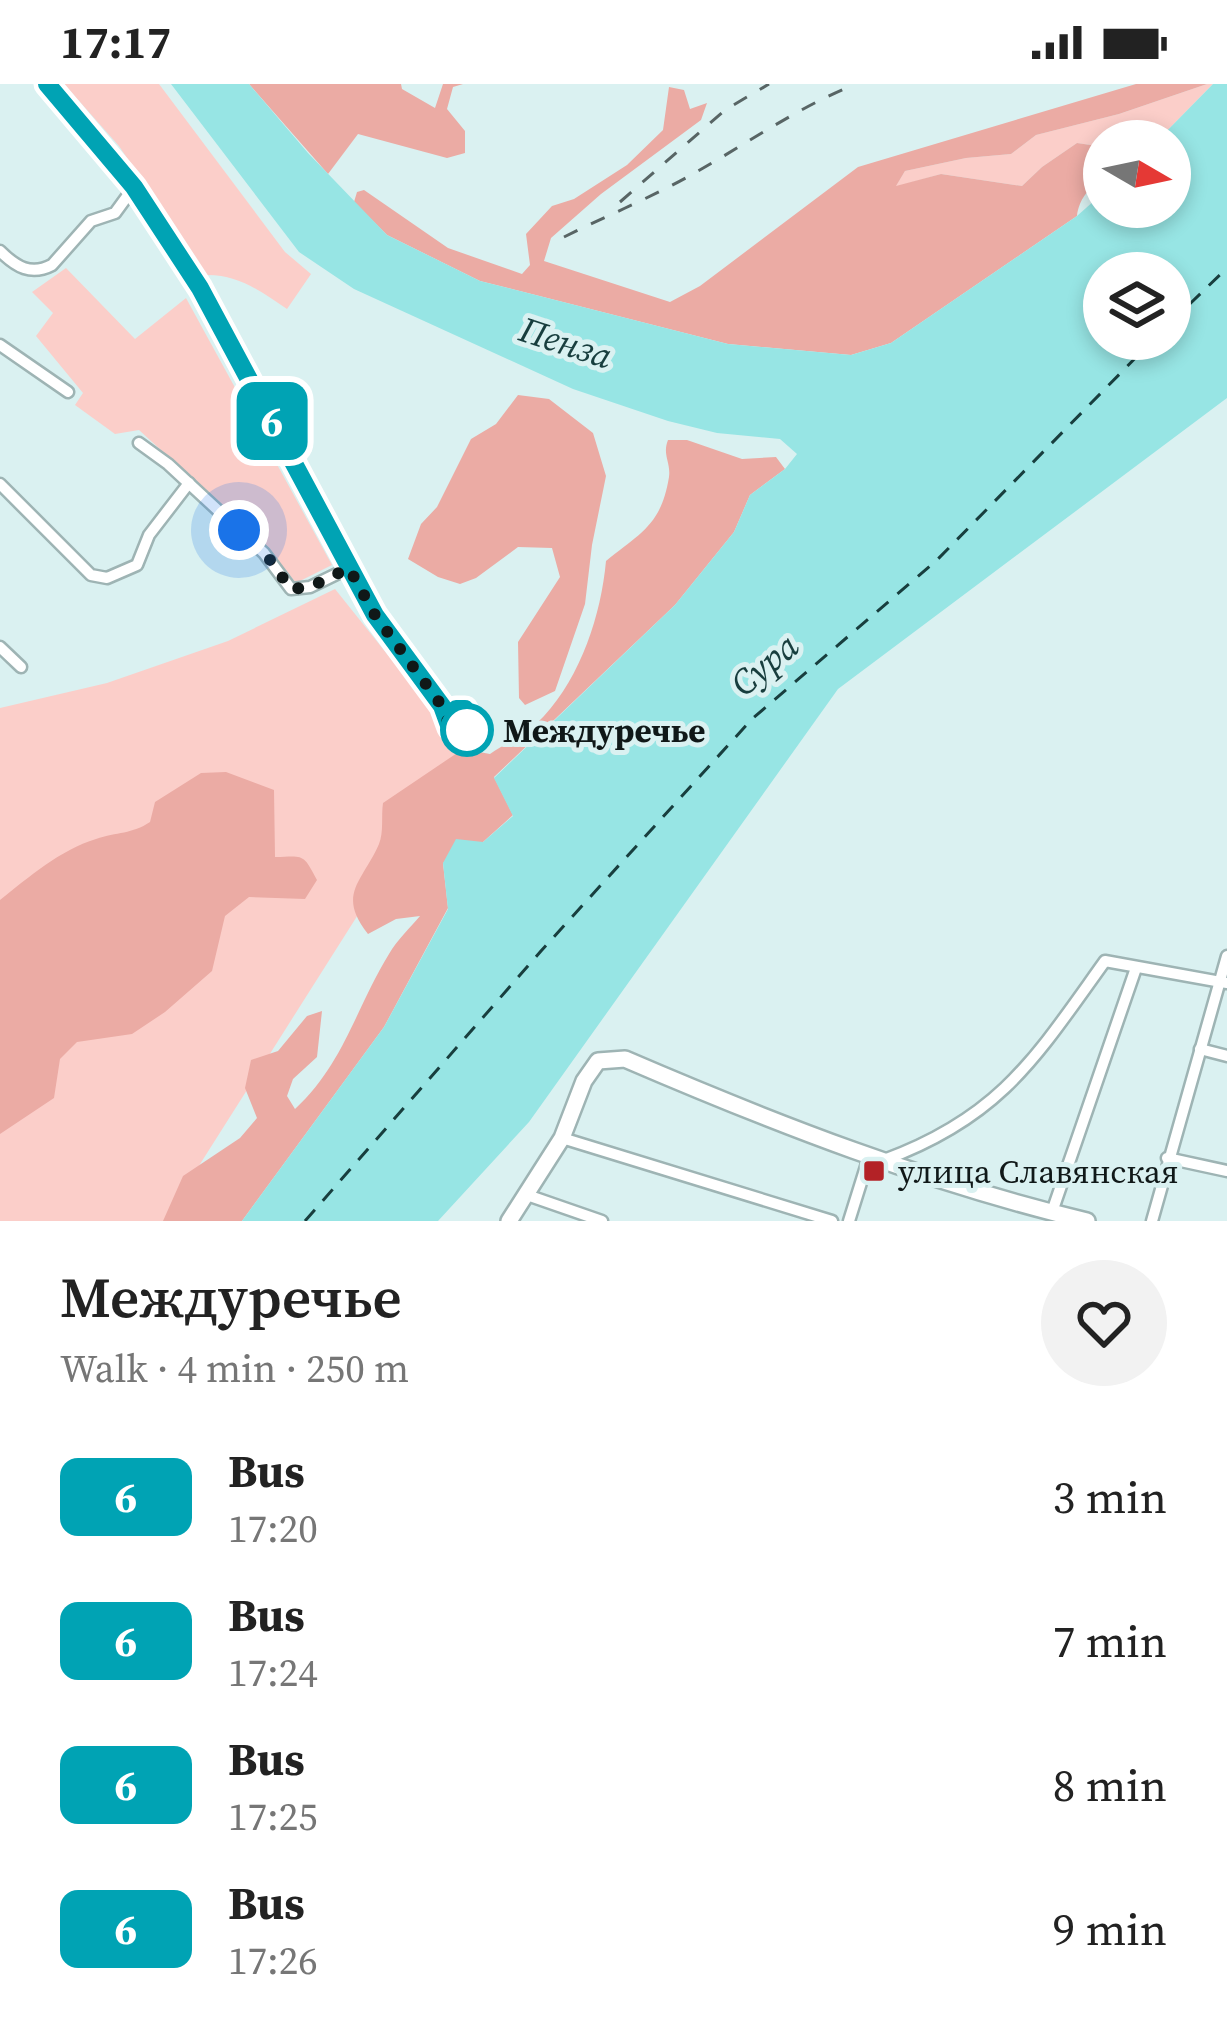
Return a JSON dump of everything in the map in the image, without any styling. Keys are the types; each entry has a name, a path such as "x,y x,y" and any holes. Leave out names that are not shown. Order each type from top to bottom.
{"main road":[{"path":"513,1219 562,1138 584,1082 598,1061 625,1059 764,1119 876,1159 1087,1221"}],"street":[{"path":"46,84 134,187 200,288 375,615 442,706 450,728 458,733 467,730 471,722 465,709 442,706"},
{"path":"0,251 23,269 44,270 91,221 115,213 134,187"},
{"path":"0,345 68,392"},
{"path":"139,443 265,553 291,589 310,587 349,568"},
{"path":"0,484 91,575 107,578 137,566 149,536 189,483"},
{"path":"0,646 21,667"},
{"path":"1152,1221 1227,956"},
{"path":"849,1221 876,1159 957,1127 1001,1093 1027,1069 1106,961 1223,983"},
{"path":"1052,1213 1136,968"},
{"path":"1200,1049 1227,1056"},
{"path":"562,1138 832,1221"},
{"path":"1167,1158 1227,1171"},
{"path":"527,1195 602,1221"}],"shaded area":[{"path":"64,84 159,84 285,252 311,274 287,309 238,281 205,275 119,146"},
{"path":"249,84 401,84 435,108 443,84 463,84 453,87 447,109 465,131 465,153 447,158 358,134 328,174"},
{"path":"1136,84 1207,84 1036,135 1011,154 905,171 896,186 941,174 1022,186 1042,167 1077,143 1083,144 1083,198 1077,216 891,343 851,355 728,344 480,281 387,235 354,202 357,192 364,190 448,248 522,274 530,265 526,234 552,206 574,199 627,165 663,130 669,87 684,90 690,109 707,103 701,120 601,194 551,238 544,261 670,302 700,286 858,167"},
{"path":"1213,84 1178,120 1095,120"},
{"path":"1083,123 1083,144 1077,143 1042,167 1022,186 941,174 895,187 905,171 1011,154 1036,135"},
{"path":"66,268 135,339 186,298 332,565 296,583 269,549 139,430 115,434 75,405 83,393 36,336 53,313 32,292"},
{"path":"518,395 549,399 593,433 606,476 585,604 555,691 525,705 519,698 518,642 560,577 552,548 518,547 460,584 408,559 421,524 437,507 471,439 496,424"},
{"path":"668,440 687,440 742,459 776,457 785,469 750,495 734,532 675,605 494,777 513,815 483,842 443,863 448,908 384,1027 242,1221 163,1221 183,1176 240,1138 257,1118 245,1088 251,1060 278,1051 307,1016 322,1011 317,1057 293,1079 287,1096 295,1109 326,1073 377,974 420,916 396,919 368,934 354,908 356,888 381,839 383,803 463,749 490,754 532,727 557,700 587,644 606,561 647,527 661,507 669,477"},
{"path":"335,589 463,749 164,1221 0,1221 0,708 107,683 228,641"},
{"path":"226,772 274,790 275,857 302,858 317,880 305,899 249,897 225,916 212,971 132,1034 77,1042 60,1059 54,1098 0,1134 0,900 70,850 150,822 155,802 201,773"}],"water":[{"path":"171,84 249,84 387,235 480,281 728,344 851,355 891,343 1083,211 1083,228 1191,228 1191,120 1178,120 1213,84 1227,84 1227,398 838,689 529,1122 438,1221 242,1221 384,1027 448,909 443,863 456,839 483,842 513,816 494,778 675,605 734,532 750,495 797,454 780,439 717,433 573,389 354,289 299,252"}],"ferry route":[{"path":"1191,303 1227,268"},
{"path":"305,1221 752,719 937,560 1133,360"}],"railway":[{"path":"620,202 725,110 769,84"},
{"path":"564,237 675,183 856,84"}],"bus line":[{"name":"6","path":"47,84 134,187 200,288 375,615 442,706 450,728 458,733 471,722 465,709 456,709"}],"place":[{"name":"Междуречье","path":"467,730"},
{"name":"улица Славянская","path":"874,1171"}],"route":[{"path":"239,530 265,553 291,589 310,587 349,568 375,615 442,706 450,728 458,733 467,730"}],"water label":[{"name":"Пенза","path":"566,342"},
{"name":"Сура","path":"764,664"}]}
